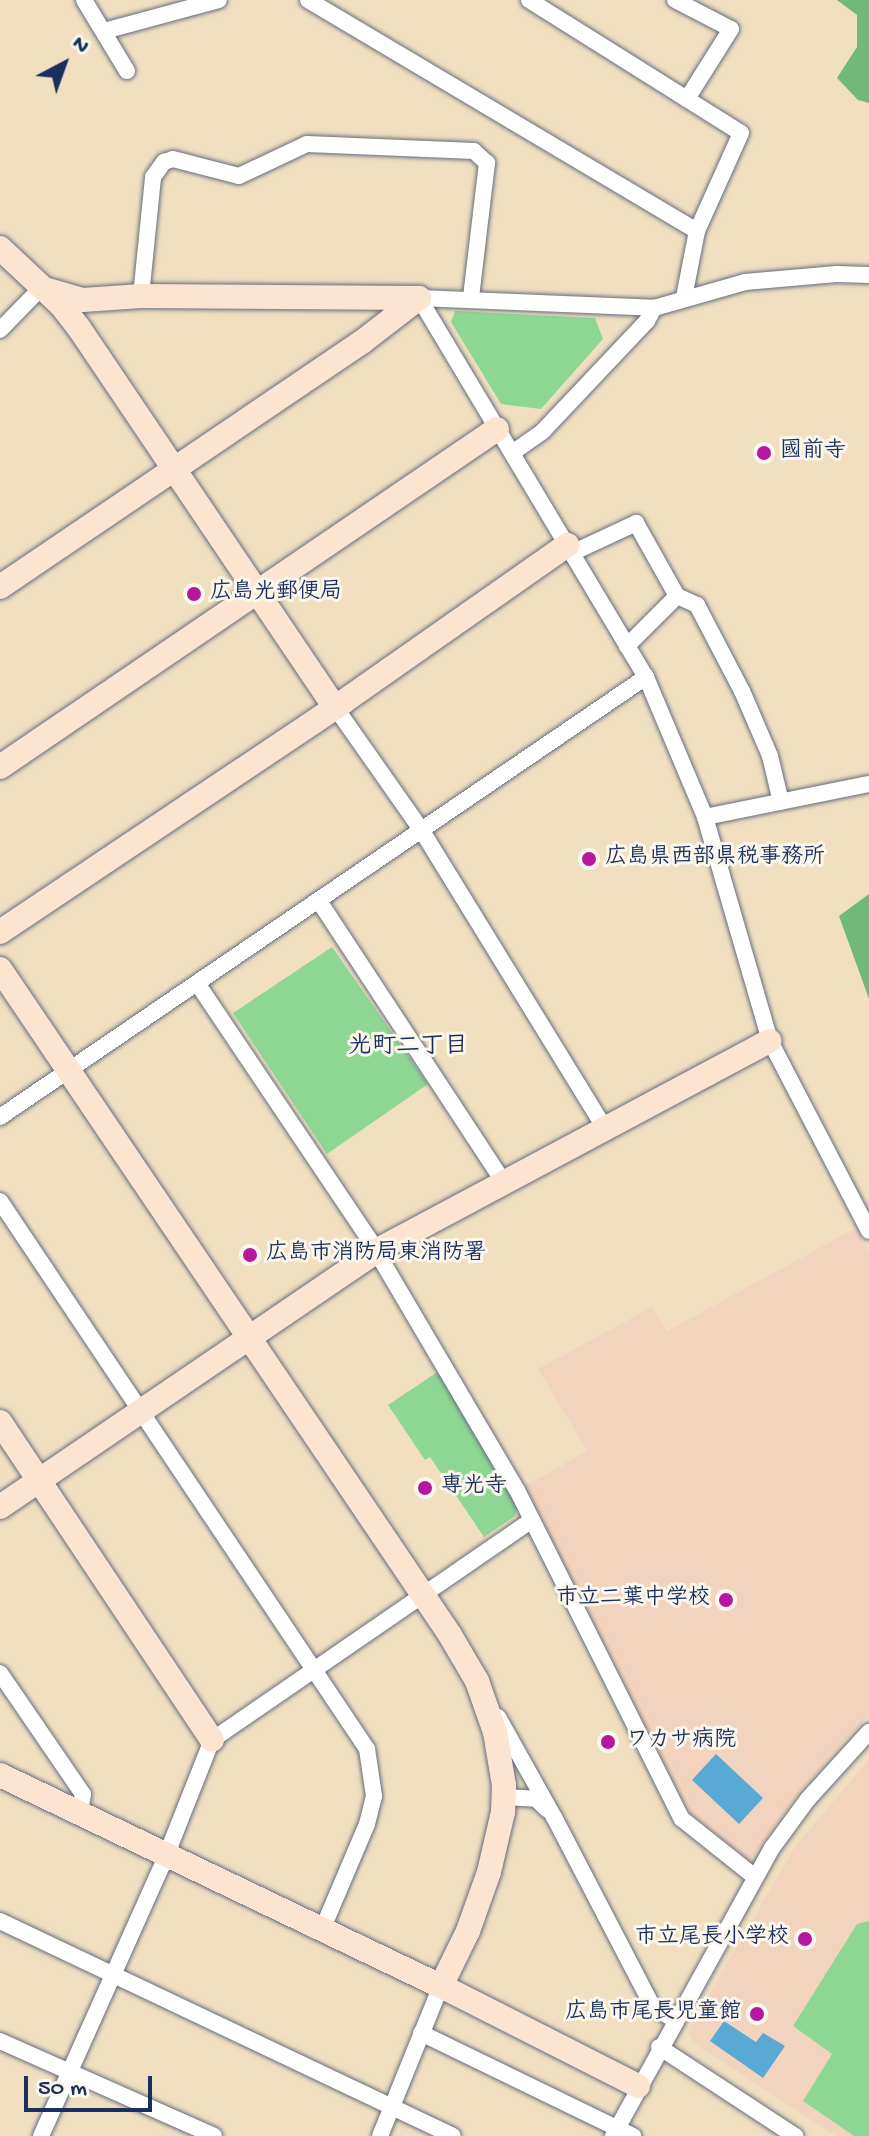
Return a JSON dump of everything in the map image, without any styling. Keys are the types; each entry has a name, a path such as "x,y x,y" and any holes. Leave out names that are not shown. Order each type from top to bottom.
{"street":[{"path":"84,0 127,71"},
{"path":"104,31 219,0"},
{"path":"308,0 697,231"},
{"path":"529,0 741,133 697,231 684,297"},
{"path":"675,0 731,29 687,99"},
{"path":"141,296 153,177 164,162 173,159 239,176 307,144 474,151 487,163 471,298"},
{"path":"0,248 61,305 79,328 256,593 422,831 605,1128"},
{"path":"41,288 83,300 141,296 471,298 654,308 745,282 837,274 869,275"},
{"path":"0,330 41,288"},
{"path":"0,587 362,342 419,298"},
{"path":"419,298 646,677 705,817 770,1041 869,1231"},
{"path":"512,453 542,432 647,321 654,308"},
{"path":"0,767 497,429"},
{"path":"0,932 569,549 636,523 677,596 697,605 742,691 770,756 781,802"},
{"path":"627,646 677,596"},
{"path":"0,1117 646,677"},
{"path":"705,817 869,784"},
{"path":"319,901 504,1183"},
{"path":"0,969 423,1595 477,1681 554,1817 653,2007 675,2020"},
{"path":"197,983 376,1251 532,1520 682,1819 755,1877"},
{"path":"0,1507 376,1251 770,1041"},
{"path":"0,1201 367,1749 374,1796 367,1824 322,1930"},
{"path":"0,1422 212,1740"},
{"path":"41,2136 166,1856 212,1740 532,1520"},
{"path":"0,1673 83,1794 80,1814"},
{"path":"380,2136 441,1986 468,1931 489,1872 503,1797 495,1732 477,1681"},
{"path":"615,2131 755,1877 808,1799 869,1732"},
{"path":"0,1775 441,1986 638,2086"},
{"path":"503,1797 536,1799 554,1817"},
{"path":"0,1921 390,2109 453,2136"},
{"path":"421,2033 615,2131 633,2136"},
{"path":"0,2041 214,2136"},
{"path":"659,2047 795,2136"}],"shaded area":[{"name":"市立二葉中学校","path":"856,1228 869,1254 869,1714 798,1792 749,1862 691,1814 525,1486 587,1451 538,1369 652,1307 667,1331"},
{"name":"市立尾長小学校","path":"869,1759 869,2136 836,2136 692,2042 688,2031 794,1848"}],"green space":[{"path":"837,0 869,0 869,103 858,100 837,78 857,47 857,15"},
{"path":"455,311 595,318 603,339 541,409 501,404 451,322"},
{"path":"869,894 869,999 839,916"},
{"path":"332,947 428,1084 327,1154 233,1013"},
{"path":"439,1371 518,1506 515,1516 484,1537 430,1457 425,1460 388,1405"},
{"path":"869,1921 869,2136 854,2136 803,2101 832,2054 793,2026 857,1924"}],"water":[{"path":"716,1754 763,1798 739,1824 692,1780"},
{"path":"724,2021 756,2042 763,2033 785,2046 763,2078 710,2041"}],"place":[{"name":"國前寺","path":"764,453"},
{"name":"広島光郵便局","path":"194,594"},
{"name":"広島県西部県税事務所","path":"589,859"},
{"name":"広島市消防局東消防署","path":"250,1255"},
{"name":"専光寺","path":"425,1488"},
{"name":"市立二葉中学校","path":"726,1600"},
{"name":"ワカサ病院","path":"608,1742"},
{"name":"市立尾長小学校","path":"805,1939"},
{"name":"広島市尾長児童館","path":"757,2014"}],"district":[{"name":"光町二丁目","path":"408,1048"}]}
